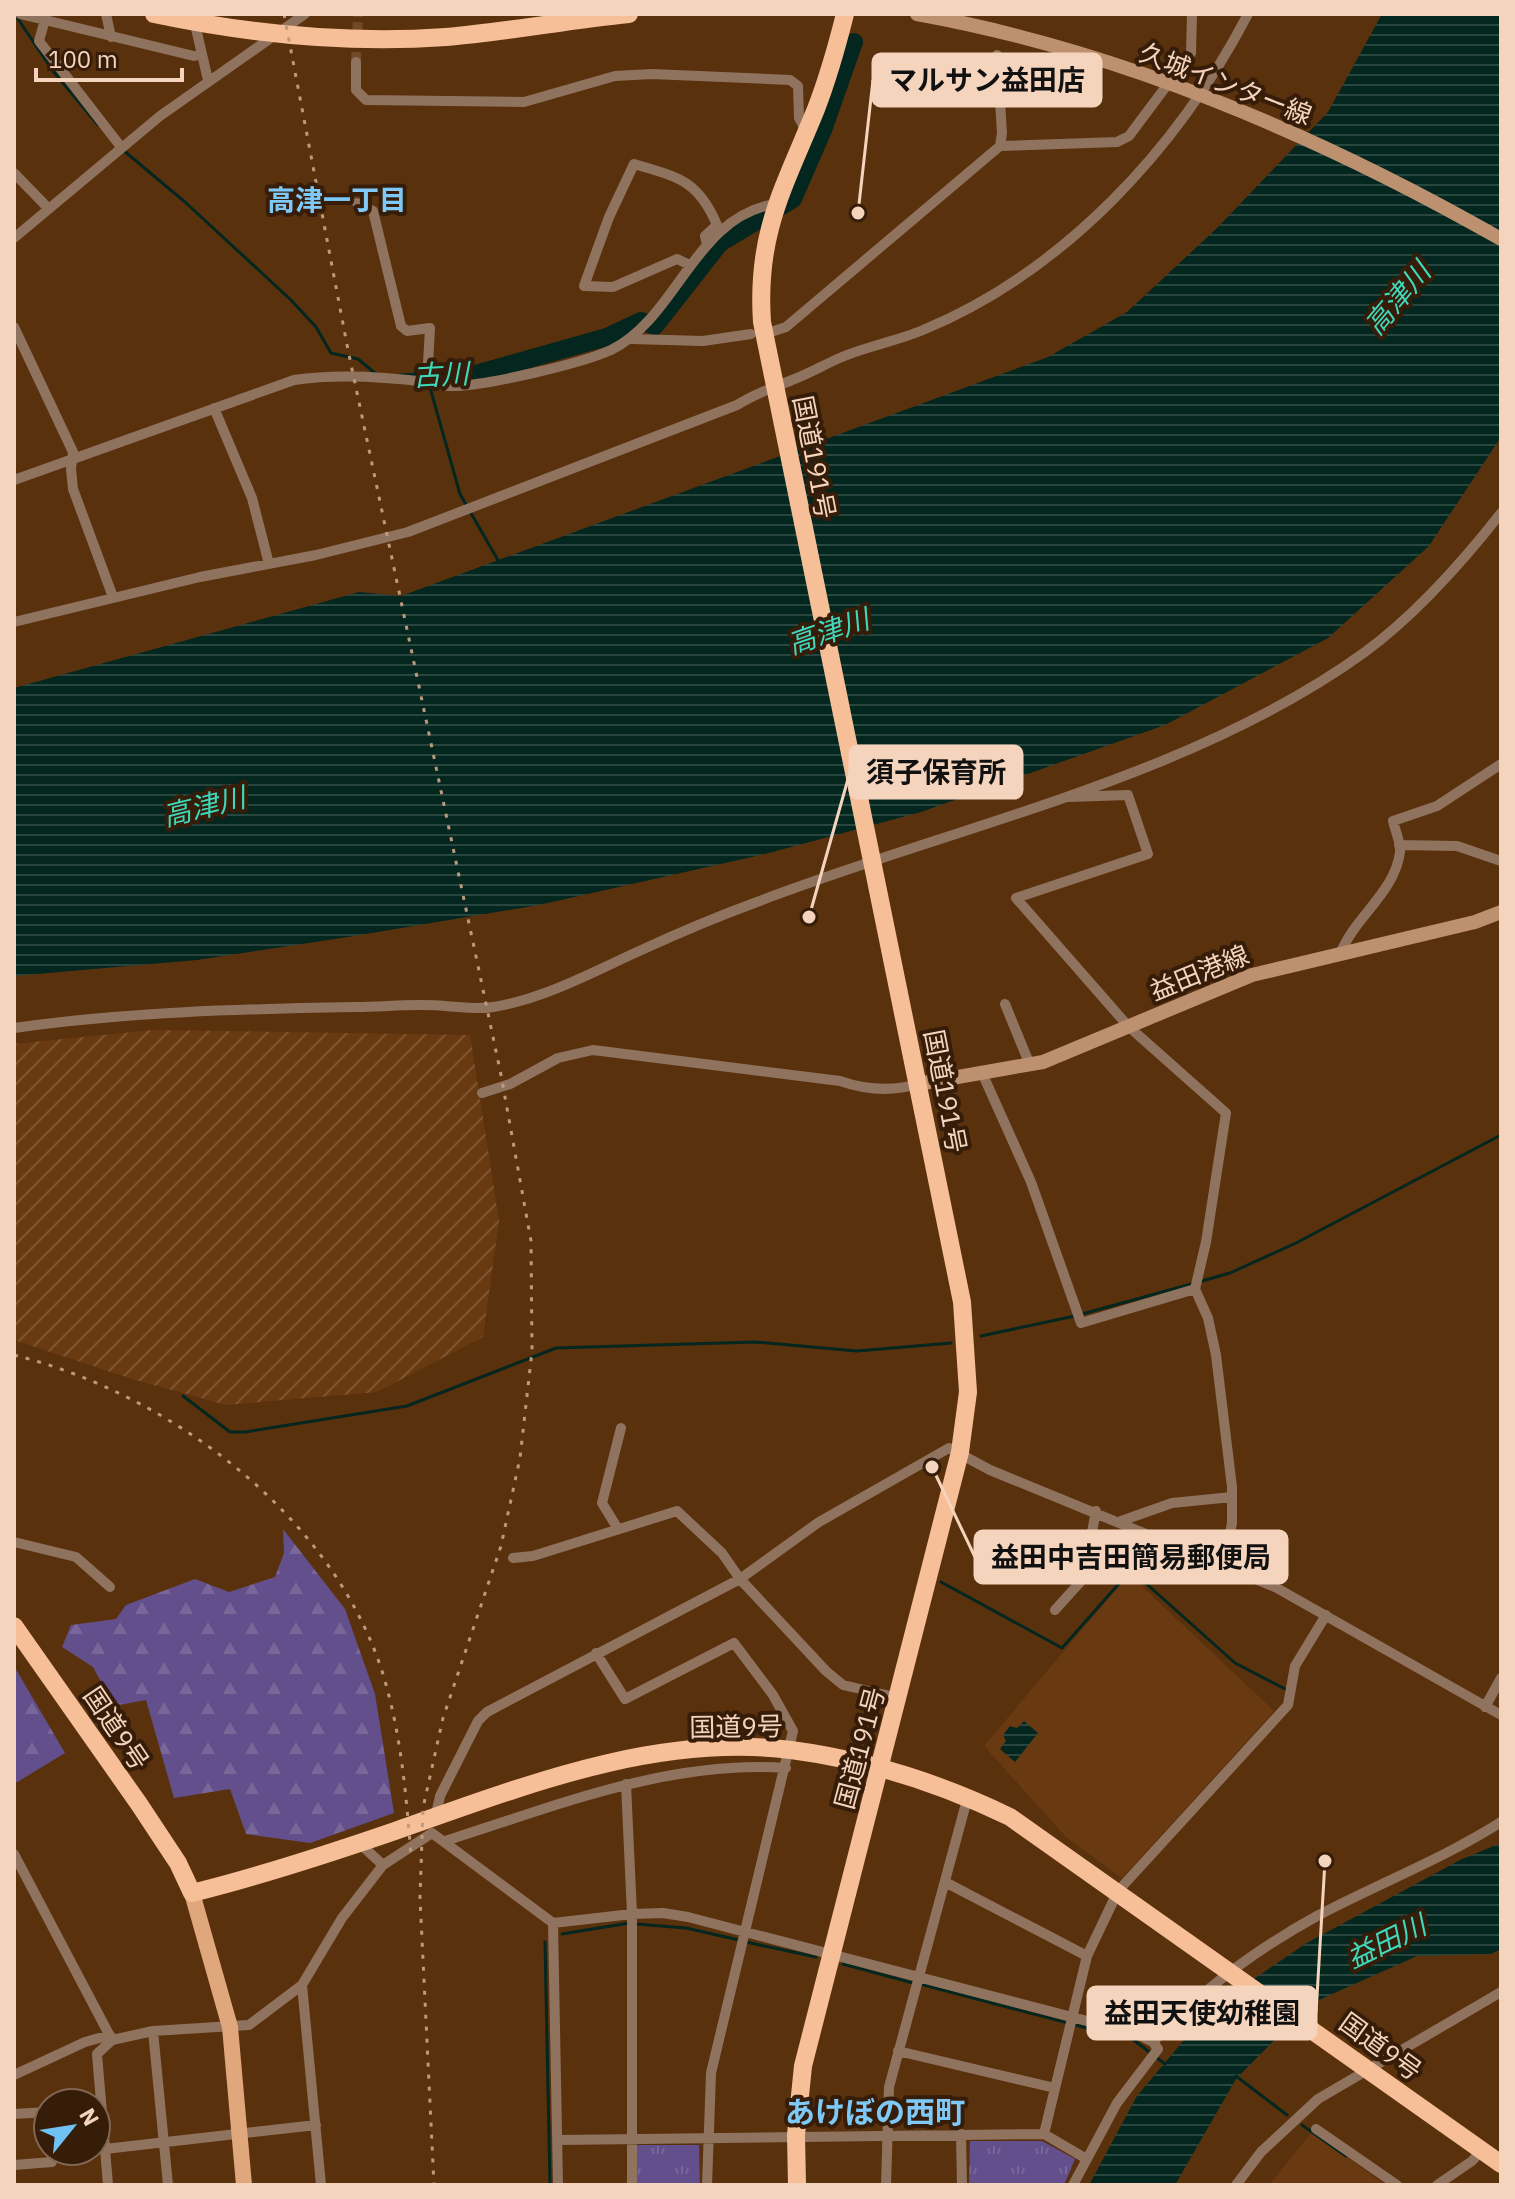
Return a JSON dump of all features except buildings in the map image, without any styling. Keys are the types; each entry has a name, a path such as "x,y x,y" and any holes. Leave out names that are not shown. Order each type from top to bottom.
{"highway":[{"path":"154,14 205,25 448,28 555,14"},
{"path":"201,14 446,37 629,14"},
{"name":"国道191号","path":"797,2185 796,2135 803,2066 960,1452 968,1392 962,1302 762,322 759,282 775,204 828,74 845,14"},
{"name":"国道9号","path":"14,1626 139,1804 178,1863 192,1893 602,1765 659,1754 739,1748 788,1759 880,1768 968,1796 1010,1817 1501,2164"}],"main road":[{"name":"久城インター線","path":"917,14 980,26 1157,80 1293,133 1418,192 1501,239"},
{"name":"益田港線","path":"918,1084 1030,1065 1252,975 1416,937 1501,912"},
{"path":"192,1893 230,2027 244,2185"}],"street":[{"path":"20,14 46,16 111,37 201,54"},
{"path":"106,14 111,37"},
{"path":"193,14 208,80"},
{"path":"774,331 786,327 1000,146 1117,142 1129,136 1191,53 1192,14"},
{"path":"14,622 408,532 737,405 947,318 1014,281 1110,204 1195,102 1248,14"},
{"path":"46,16 39,41 121,147"},
{"path":"14,238 121,147 208,80 312,26"},
{"path":"997,55 1000,146"},
{"path":"356,62 356,90 366,100 524,102 615,76 652,74 790,80 798,86 799,118 806,131"},
{"path":"690,265 677,259 613,287 584,286 609,217 634,164 693,186 708,204 717,225 705,236 707,244"},
{"path":"14,173 49,209"},
{"path":"357,203 373,211 401,326 407,331 430,328 427,382"},
{"path":"14,480 270,386 311,377 427,382 449,386 485,383 607,352 632,339 707,244 760,206 775,204"},
{"path":"14,327 58,415 73,458 73,489 113,597"},
{"path":"632,339 703,341 751,334"},
{"path":"214,408 252,498 269,564"},
{"path":"14,1028 80,1019 304,1008 446,1006 469,1010 511,1004 575,980 697,925 872,858 1059,797 1204,742 1296,696 1367,650 1474,547 1501,513"},
{"path":"1341,952 1348,934 1376,902 1392,873 1399,845 1393,821 1437,806 1501,764"},
{"path":"1059,797 1128,795 1148,854 1016,898 1128,1026 1226,1113 1206,1242 1195,1289 1208,1318 1216,1355 1232,1497 1224,1564"},
{"path":"1399,845 1457,846 1501,861"},
{"path":"1005,1004 1030,1065"},
{"path":"482,1093 510,1084 558,1058 593,1050 840,1081 860,1088 899,1090 918,1084"},
{"path":"983,1075 1031,1182 1081,1323 1195,1289"},
{"path":"618,1529 602,1503 621,1428"},
{"path":"14,2075 85,2042 153,2031 249,2025 302,1985 342,1918 383,1865 432,1833 440,1796 478,1721 498,1704 740,1579 819,1522 949,1448 990,1470 1224,1564 1326,1615 1501,1715"},
{"path":"1121,1521 1172,1503 1232,1497"},
{"path":"513,1558 533,1556 677,1511 722,1553 740,1579 843,1685 899,1698"},
{"path":"1055,1610 1083,1579 1096,1511"},
{"path":"1046,1535 1058,1553 1083,1579"},
{"path":"14,1542 76,1557 110,1587"},
{"path":"1044,2134 1087,1956 1118,1891 1288,1705 1295,1666 1326,1615"},
{"path":"596,1653 625,1699 734,1643 773,1695 793,1731 711,2073 706,2137 707,2185"},
{"path":"1485,1707 1501,1678"},
{"path":"445,1841 626,1784 788,1759"},
{"path":"626,1784 632,1914 632,2185"},
{"path":"886,2185 885,2135 889,2087 968,1796"},
{"path":"1153,2042 1235,1974 1316,1917 1501,1822"},
{"path":"432,1833 553,1923 663,1913 831,1952 918,1978 1137,2034 1153,2042 1158,2049 1117,2103 1073,2185"},
{"path":"359,1843 383,1865"},
{"path":"14,1854 111,2038"},
{"path":"945,1882 1087,1956"},
{"path":"553,1923 558,2185"},
{"path":"302,1985 321,2185"},
{"path":"1236,2185 1261,2152 1318,2099 1402,2047 1501,1992"},
{"path":"153,2031 168,2185"},
{"path":"98,2087 97,2054 111,2038"},
{"path":"898,2051 1055,2088"},
{"path":"112,2148 316,2125"},
{"path":"1316,2129 1397,2185"},
{"path":"961,2134 962,2185"},
{"path":"558,2140 1044,2134 1085,2158"},
{"path":"1437,2185 1472,2161 1482,2150"}],"shaded area":[{"path":"153,1030 470,1035 499,1221 483,1337 377,1392 226,1405 132,1379 14,1340 14,1044"},
{"path":"1129,1574 1274,1711 1122,1878 1066,1837 984,1746"},
{"path":"1312,2132 1385,2185 1269,2185"}],"green space":[{"path":"283,1529 345,1609 375,1694 394,1813 310,1843 246,1834 230,1789 174,1798 146,1700 114,1706 93,1667 62,1647 71,1625 116,1619 126,1605 195,1579 229,1592 275,1577 284,1553"},
{"path":"14,1666 65,1753 14,1784"},
{"path":"970,2141 1042,2141 1075,2159 1064,2185 969,2185"},
{"path":"634,2145 699,2145 700,2185 634,2185"}],"water":[{"name":"高津川","path":"1382,14 1501,14 1501,437 1429,546 1328,638 1165,725 921,812 769,853 539,905 348,937 197,960 14,976 14,688 359,592 401,596 1048,357 1127,312 1217,228 1328,112"},
{"path":"1024,1721 1038,1733 1015,1762 1000,1749 1006,1741 1003,1735 1010,1726 1017,1728"},
{"name":"益田川","path":"1501,1843 1501,1949 1491,1954 1417,1956 1310,2004 1236,2079 1175,2185 1089,2185 1137,2096 1210,2009 1305,1944 1460,1860"}],"waterway":[{"name":"古川","path":"16,16 53,71 98,125"},
{"name":"古川","path":"423,373 472,375 607,337 641,321 655,326 720,243 793,199 823,130 854,42"},
{"name":"古川","path":"123,150 185,202 291,300 316,327 331,353 358,359 376,374"},
{"name":"古川","path":"400,375 424,374"},
{"path":"429,384 460,494 499,562"},
{"path":"1202,1281 1230,1273 1296,1243 1501,1135"},
{"path":"1082,1314 1195,1283"},
{"path":"981,1336 1075,1316"},
{"path":"183,1396 230,1432 245,1432 407,1406 556,1348 755,1342 857,1351 951,1343"},
{"path":"941,1582 1062,1648 1131,1570 1235,1663 1287,1690"},
{"path":"562,1934 629,1923"},
{"path":"636,1924 686,1928 739,1940"},
{"path":"545,1942 550,2185"},
{"path":"746,1942 816,1957"},
{"path":"843,1964 913,1983"},
{"path":"920,1984 1068,2023"},
{"path":"1075,2025 1131,2038 1165,2064"},
{"path":"1236,2076 1287,2115"},
{"path":"1302,2125 1346,2156"}],"tunnel":[{"path":"356,62 358,14"}],"railway":[{"path":"284,14 348,350 501,1075 531,1241 532,1351 520,1458 501,1546 443,1718 423,1808 420,1898 434,2185"},
{"path":"14,1355 73,1373 130,1399 186,1431 237,1469 284,1512 325,1561 358,1614 382,1671 398,1740 411,1856"}],"place":[{"name":"マルサン益田店","path":"858,213"},
{"name":"須子保育所","path":"809,917"},
{"name":"益田中吉田簡易郵便局","path":"932,1467"},
{"name":"益田天使幼稚園","path":"1325,1861"}],"district":[{"name":"高津一丁目","path":"337,199"},
{"name":"あけぼの西町","path":"875,2111"}]}
